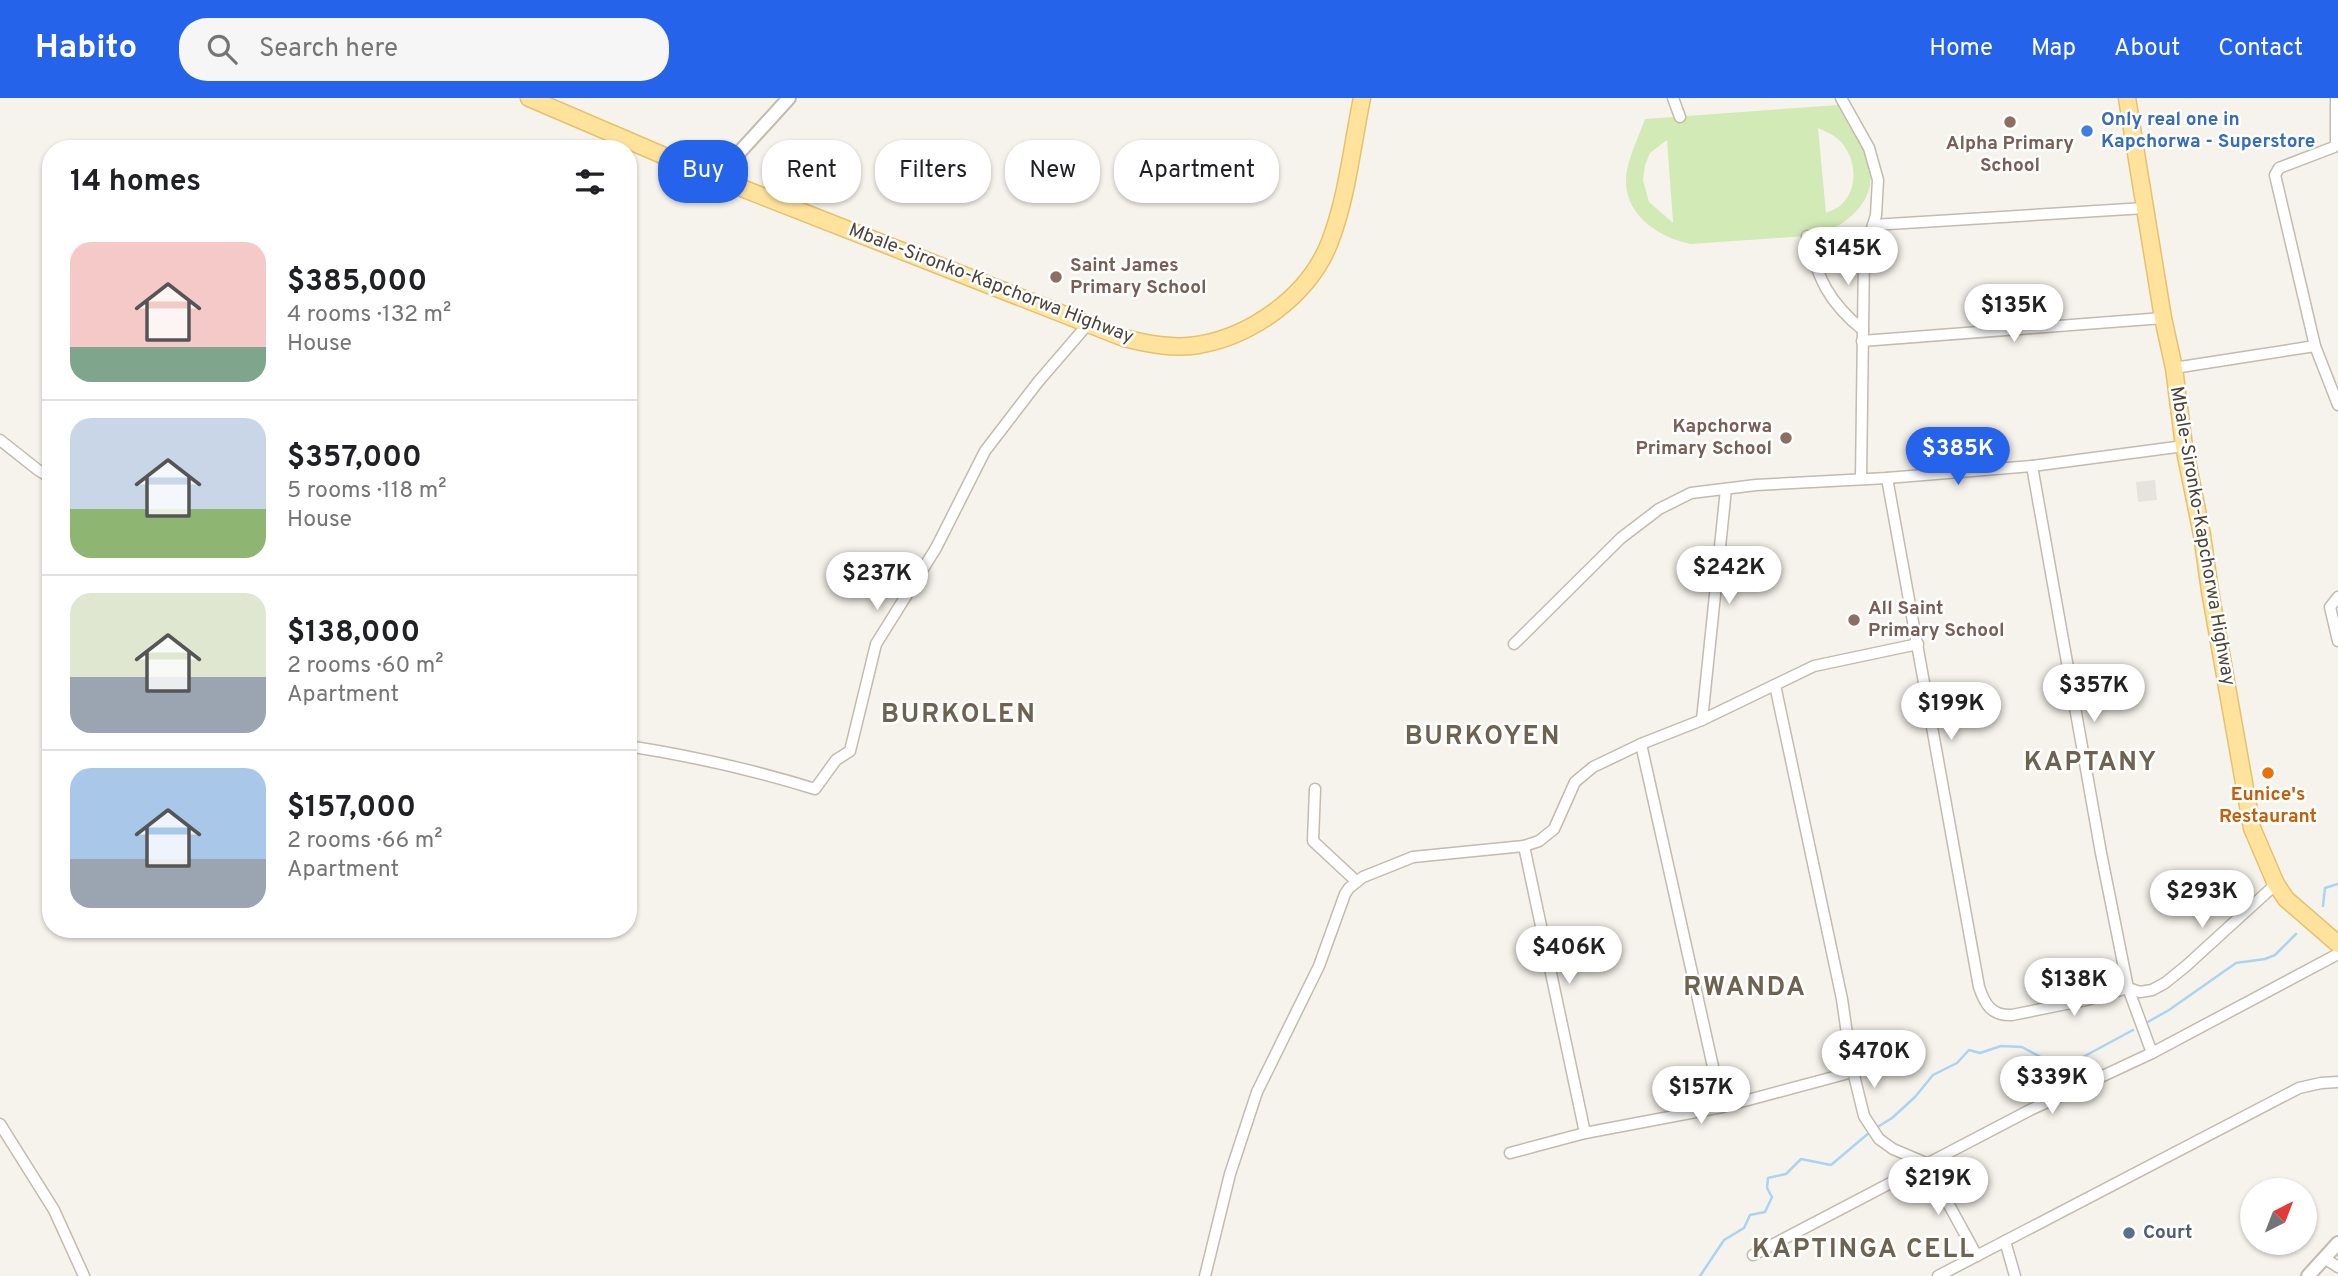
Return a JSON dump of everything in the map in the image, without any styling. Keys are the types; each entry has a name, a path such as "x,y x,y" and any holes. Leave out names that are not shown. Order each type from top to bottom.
{"main road":[{"name":"Mbale-Sironko-Kapchorwa Highway","path":"529,98 627,140"},
{"name":"Mbale-Sironko-Kapchorwa Highway","path":"748,191 1124,338 1151,344 1195,345 1222,340 1256,324 1287,302 1309,277 1328,245 1341,201 1362,98"},
{"name":"Mbale-Sironko-Kapchorwa Highway","path":"2127,98 2174,368 2184,446 2241,755 2250,820 2258,845 2286,899 2338,944"},
{"name":"Mbale-Sironko-Kapchorwa Highway","path":"637,144 658,153"}],"street":[{"path":"748,143 789,98"},
{"path":"1673,98 1680,117"},
{"path":"1841,98 1869,148 1876,167 1877,203 1864,255 1861,478"},
{"path":"2336,98 2334,147 2279,168 2275,175 2315,346 2338,405"},
{"path":"1873,225 2145,208"},
{"path":"1807,236 1823,285 1842,314 1862,335 2164,318"},
{"path":"637,747 671,752 766,774 815,789 836,760 850,751 876,644 936,548 985,450 1088,324"},
{"path":"2174,368 2315,346"},
{"path":"0,440 42,473"},
{"path":"1514,644 1621,538 1659,509 1691,493 1756,485 2032,466 2184,446"},
{"path":"2032,466 2101,853 2128,988 2152,1054"},
{"path":"1887,478 1979,987 1987,1004 1996,1014 2012,1015 2086,1000 2128,988 2145,992 2165,983 2276,884"},
{"path":"1702,720 1726,489"},
{"path":"2338,597 2330,607 2338,642"},
{"path":"1205,1276 1230,1174 1257,1092 1319,966 1345,894 1356,881 1396,862 1413,858 1524,846 1539,841 1555,829 1569,791 1584,773 1641,744 1702,720 1824,663 1918,644"},
{"path":"1776,685 1864,1116 1876,1135 1893,1149 1926,1163 1977,1256"},
{"path":"1641,744 1722,1107"},
{"path":"1315,789 1313,842 1356,881"},
{"path":"1524,846 1585,1133"},
{"path":"1753,1255 2030,1110 2152,1054 2338,954"},
{"path":"1510,1153 1585,1133 1722,1107 1845,1074 1852,1067"},
{"path":"1938,1276 2299,1088 2338,1082"},
{"path":"0,1124 54,1210 85,1276"},
{"path":"2006,1241 2015,1276"},
{"path":"2308,1276 2338,1243"},
{"path":"2324,1258 2338,1267"}],"shaded area":[{"path":"2155,480 2157,500 2138,502 2136,482"}],"green space":[{"path":"1838,105 1869,165 1869,189 1865,200 1850,217 1819,235 1691,244 1680,241 1648,224 1633,207 1628,196 1626,176 1632,151 1645,119","holes":["1818,128 1836,137 1844,146 1852,162 1853,172 1847,198 1841,205 1826,213","1667,140 1673,222 1649,202 1643,180 1650,153"]}],"waterway":[{"path":"2323,906 2325,888 2338,884"},
{"path":"2146,1023 2236,963 2275,955 2296,934"},
{"path":"1876,1128 1892,1118 1915,1097 1933,1075 1957,1063 1969,1050 1980,1053 2001,1046 2022,1047 2048,1061 2083,1057 2133,1030"},
{"path":"1700,1276 1724,1240 1744,1228 1750,1215 1765,1212 1772,1197 1767,1188 1768,1178 1786,1174 1801,1159 1831,1165 1870,1132"}],"place":[{"name":"Alpha Primary School","path":"2010,122"},
{"name":"Only real one in Kapchorwa - Superstore","path":"2087,131"},
{"name":"Saint James Primary School","path":"1056,277"},
{"name":"Kapchorwa Primary School","path":"1786,438"},
{"name":"All Saint Primary School","path":"1854,620"},
{"name":"Eunice's Restaurant","path":"2268,773"},
{"name":"Court","path":"2129,1233"}],"district":[{"name":"BURKOLEN","path":"959,715"},
{"name":"BURKOYEN","path":"1483,737"},
{"name":"KAPTANY","path":"2091,763"},
{"name":"RWANDA","path":"1745,988"},
{"name":"KAPTINGA CELL","path":"1864,1250"}]}
